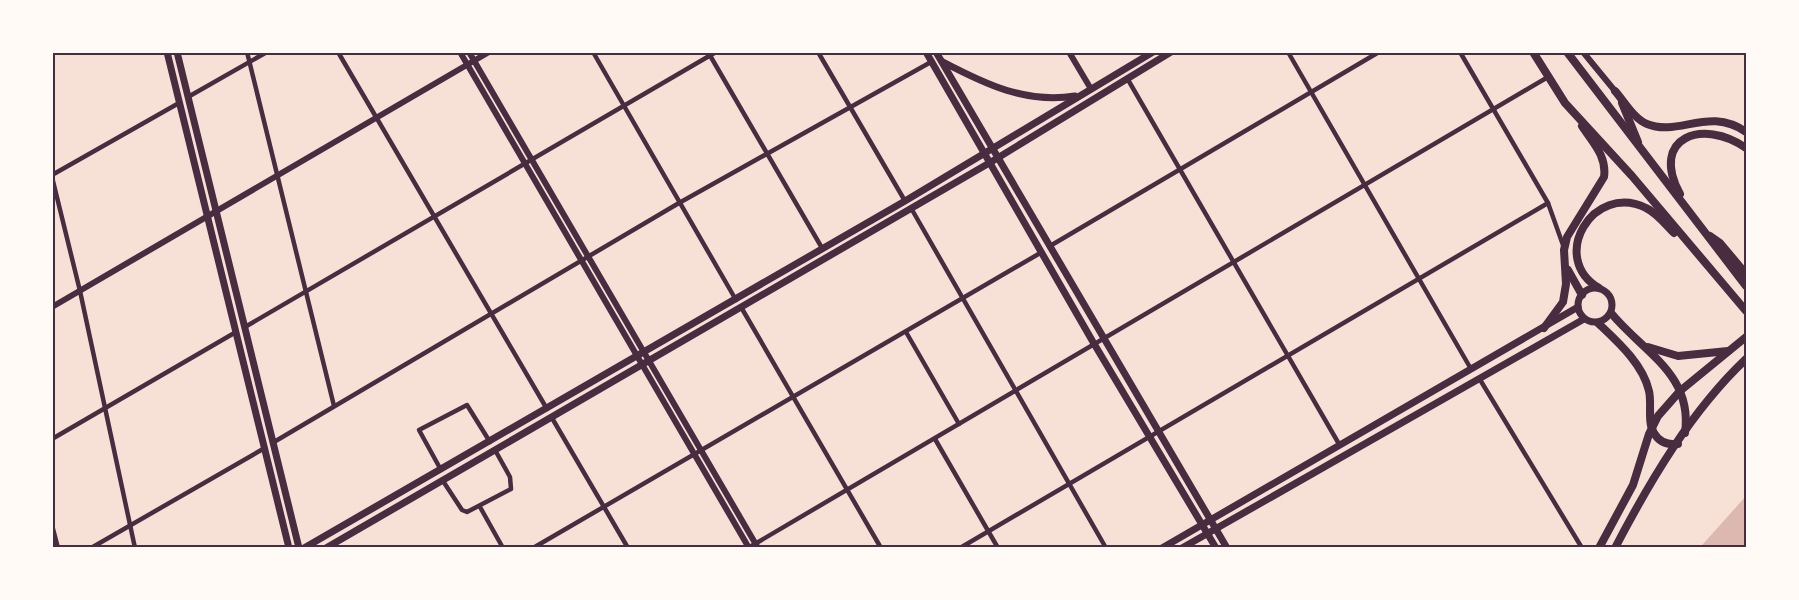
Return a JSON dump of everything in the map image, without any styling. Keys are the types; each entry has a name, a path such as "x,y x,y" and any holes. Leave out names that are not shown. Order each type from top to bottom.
{"main road":[{"path":"167,52 289,548"},
{"path":"177,52 299,548"},
{"path":"926,52 1093,342 1216,548"},
{"path":"936,52 1227,548"},
{"path":"304,548 736,300 1153,52"},
{"path":"326,548 991,162 1171,52"},
{"path":"1533,52 1602,156 1605,166 1599,189 1572,226 1564,250 1567,266 1581,295"},
{"path":"1567,52 1691,214 1746,274"},
{"path":"941,61 1010,93 1052,98 1080,95"},
{"path":"1615,91 1632,124 1640,149"},
{"path":"1615,91 1646,124 1666,126 1707,120 1726,122 1746,132"},
{"path":"1565,103 1632,176 1746,311"},
{"path":"1691,214 1671,177 1669,165 1677,146 1690,136 1708,132 1725,135 1746,148"},
{"path":"1685,435 1687,413 1680,392 1664,365 1611,313 1611,298 1592,284 1578,267 1577,244 1590,217 1606,205 1629,202 1649,209 1701,259"},
{"path":"1718,246 1746,286"},
{"path":"1544,328 1563,302 1567,266"},
{"path":"1584,319 1578,307 1581,295 1589,289 1599,288"},
{"path":"1162,548 1578,307"},
{"path":"1598,322 1611,313"},
{"path":"1182,548 1584,319 1598,322 1646,379 1652,404 1651,428 1633,485 1599,548"},
{"path":"1651,428 1666,406 1680,392 1746,337"},
{"path":"1646,347 1678,356 1729,351"},
{"path":"1615,548 1647,487 1725,382 1746,359"},
{"path":"1651,428 1663,442 1678,444"}],"street":[{"path":"247,52 334,406"},
{"path":"188,97 267,52"},
{"path":"338,52 547,409"},
{"path":"460,52 471,63 586,258 696,455 752,547"},
{"path":"469,52 471,63"},
{"path":"52,307 489,52"},
{"path":"593,52 736,300"},
{"path":"245,327 529,163 709,54 716,52"},
{"path":"818,52 905,201"},
{"path":"1069,52 1091,89"},
{"path":"1288,52 1310,93 1420,276 1471,369"},
{"path":"1050,246 1379,52"},
{"path":"1460,52 1548,203 1564,250"},
{"path":"1583,52 1615,91"},
{"path":"709,54 822,248"},
{"path":"274,442 679,203 932,62"},
{"path":"752,547 1093,342 1548,77"},
{"path":"1127,78 1232,262 1288,353 1338,444"},
{"path":"135,548 80,291 52,176 179,103"},
{"path":"529,163 560,227 586,258"},
{"path":"960,548 1068,482 1548,203"},
{"path":"911,208 1106,548"},
{"path":"533,548 703,451 1042,251"},
{"path":"741,307 881,548"},
{"path":"52,439 236,332"},
{"path":"906,332 959,424"},
{"path":"646,363 703,451 752,547"},
{"path":"1479,377 1582,548"},
{"path":"441,470 419,430 467,405 490,442"},
{"path":"552,418 627,548"},
{"path":"935,439 998,548"},
{"path":"91,548 263,448"},
{"path":"443,482 462,510 467,512 512,489 513,486 495,450"},
{"path":"480,507 503,548"},
{"path":"52,525 58,548"}],"shaded area":[{"path":"1746,496 1746,547 1700,547 1704,543"}]}
